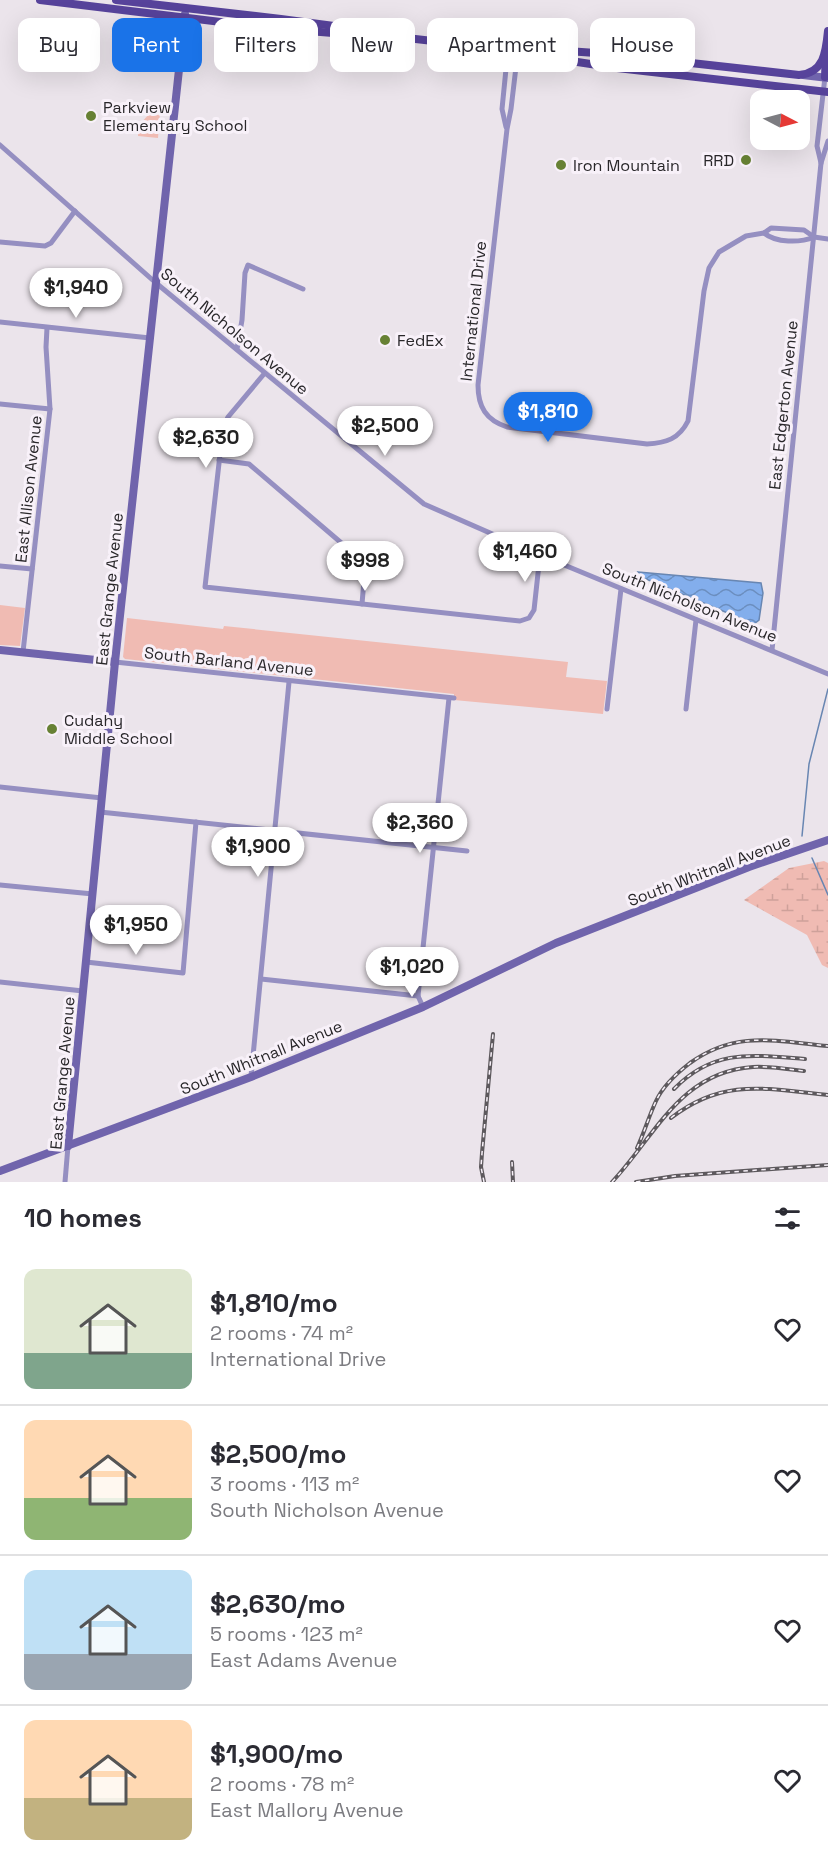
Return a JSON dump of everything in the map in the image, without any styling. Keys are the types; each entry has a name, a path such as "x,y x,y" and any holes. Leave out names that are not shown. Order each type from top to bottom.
{"main road":[{"path":"40,0 185,18"},
{"path":"116,0 186,4 330,25"},
{"path":"202,20 330,33"},
{"path":"827,78 828,31"},
{"path":"578,52 799,75 815,70 826,48"},
{"path":"578,62 826,92"}],"street":[{"name":"East Grange Avenue","path":"185,18 186,4"},
{"name":"East Grange Avenue","path":"65,1182 115,662 179,72"},
{"name":"International Drive","path":"506,72 502,109 507,129"},
{"name":"International Drive","path":"515,72 478,385 478,400 490,419 500,424 647,444 668,441 679,435 689,413 704,291 709,268 722,249 746,236 764,233 771,228 804,230 814,237"},
{"path":"799,75 827,78"},
{"name":"East Edgerton Avenue","path":"821,163 817,146 827,78"},
{"name":"East Edgerton Avenue","path":"772,650 821,163 828,141"},
{"name":"South Nicholson Avenue","path":"0,145 156,283 424,504 540,555 828,674"},
{"path":"0,242 45,246 51,243 75,211"},
{"path":"764,233 770,238 804,242 814,237 828,238"},
{"path":"237,349 242,320 245,273 248,265 303,289"},
{"path":"0,322 150,338"},
{"name":"East Allison Avenue","path":"23,652 50,409 47,328"},
{"path":"264,374 228,417 223,428 205,587 520,621 529,618 534,610 540,555"},
{"path":"0,404 50,409"},
{"path":"219,460 249,464 359,558 365,568 362,604"},
{"path":"0,566 32,569"},
{"path":"607,709 621,589"},
{"path":"686,709 696,620"},
{"name":"South Barland Avenue","path":"0,650 451,698 433,847"},
{"path":"251,1077 289,682"},
{"path":"0,787 102,798"},
{"path":"100,812 467,850"},
{"path":"86,962 183,973 196,822"},
{"name":"South Whitnall Avenue","path":"0,1171 251,1077 423,1007 545,947 749,867 828,840"},
{"path":"423,1007 418,996 433,847"},
{"path":"0,885 93,894"},
{"path":"261,979 418,996"},
{"path":"0,982 83,991"}],"green space":[{"path":"151,112 160,113 158,138 138,136 139,125"},
{"path":"0,605 25,608 20,646 0,645"},
{"path":"127,618 568,662 566,677 607,681 603,714 454,700 454,694 125,659 123,657"},
{"path":"824,861 828,863 828,968 822,965 807,935 744,900 789,868"}],"water":[{"path":"638,572 761,583 763,593 759,620 754,624 641,577"}],"waterway":[{"path":"802,836 809,764 828,689"},
{"path":"812,858 828,895"}],"railway":[{"path":"484,1182 481,1167 493,1034"},
{"path":"637,1148 662,1090 685,1067 707,1053 724,1046 757,1040 828,1046"},
{"path":"674,1089 704,1066 719,1060 751,1056 805,1059"},
{"path":"612,1182 672,1109 706,1080 728,1071 753,1067 804,1071"},
{"path":"671,1118 690,1105 709,1096 728,1091 765,1089 828,1095"},
{"path":"512,1162 513,1182"},
{"path":"636,1182 675,1176 828,1165"}],"place":[{"name":"Parkview Elementary School","path":"91,116"},
{"name":"RRD","path":"746,160"},
{"name":"Iron Mountain","path":"561,165"},
{"name":"FedEx","path":"385,340"},
{"name":"Cudahy Middle School","path":"52,729"}]}
